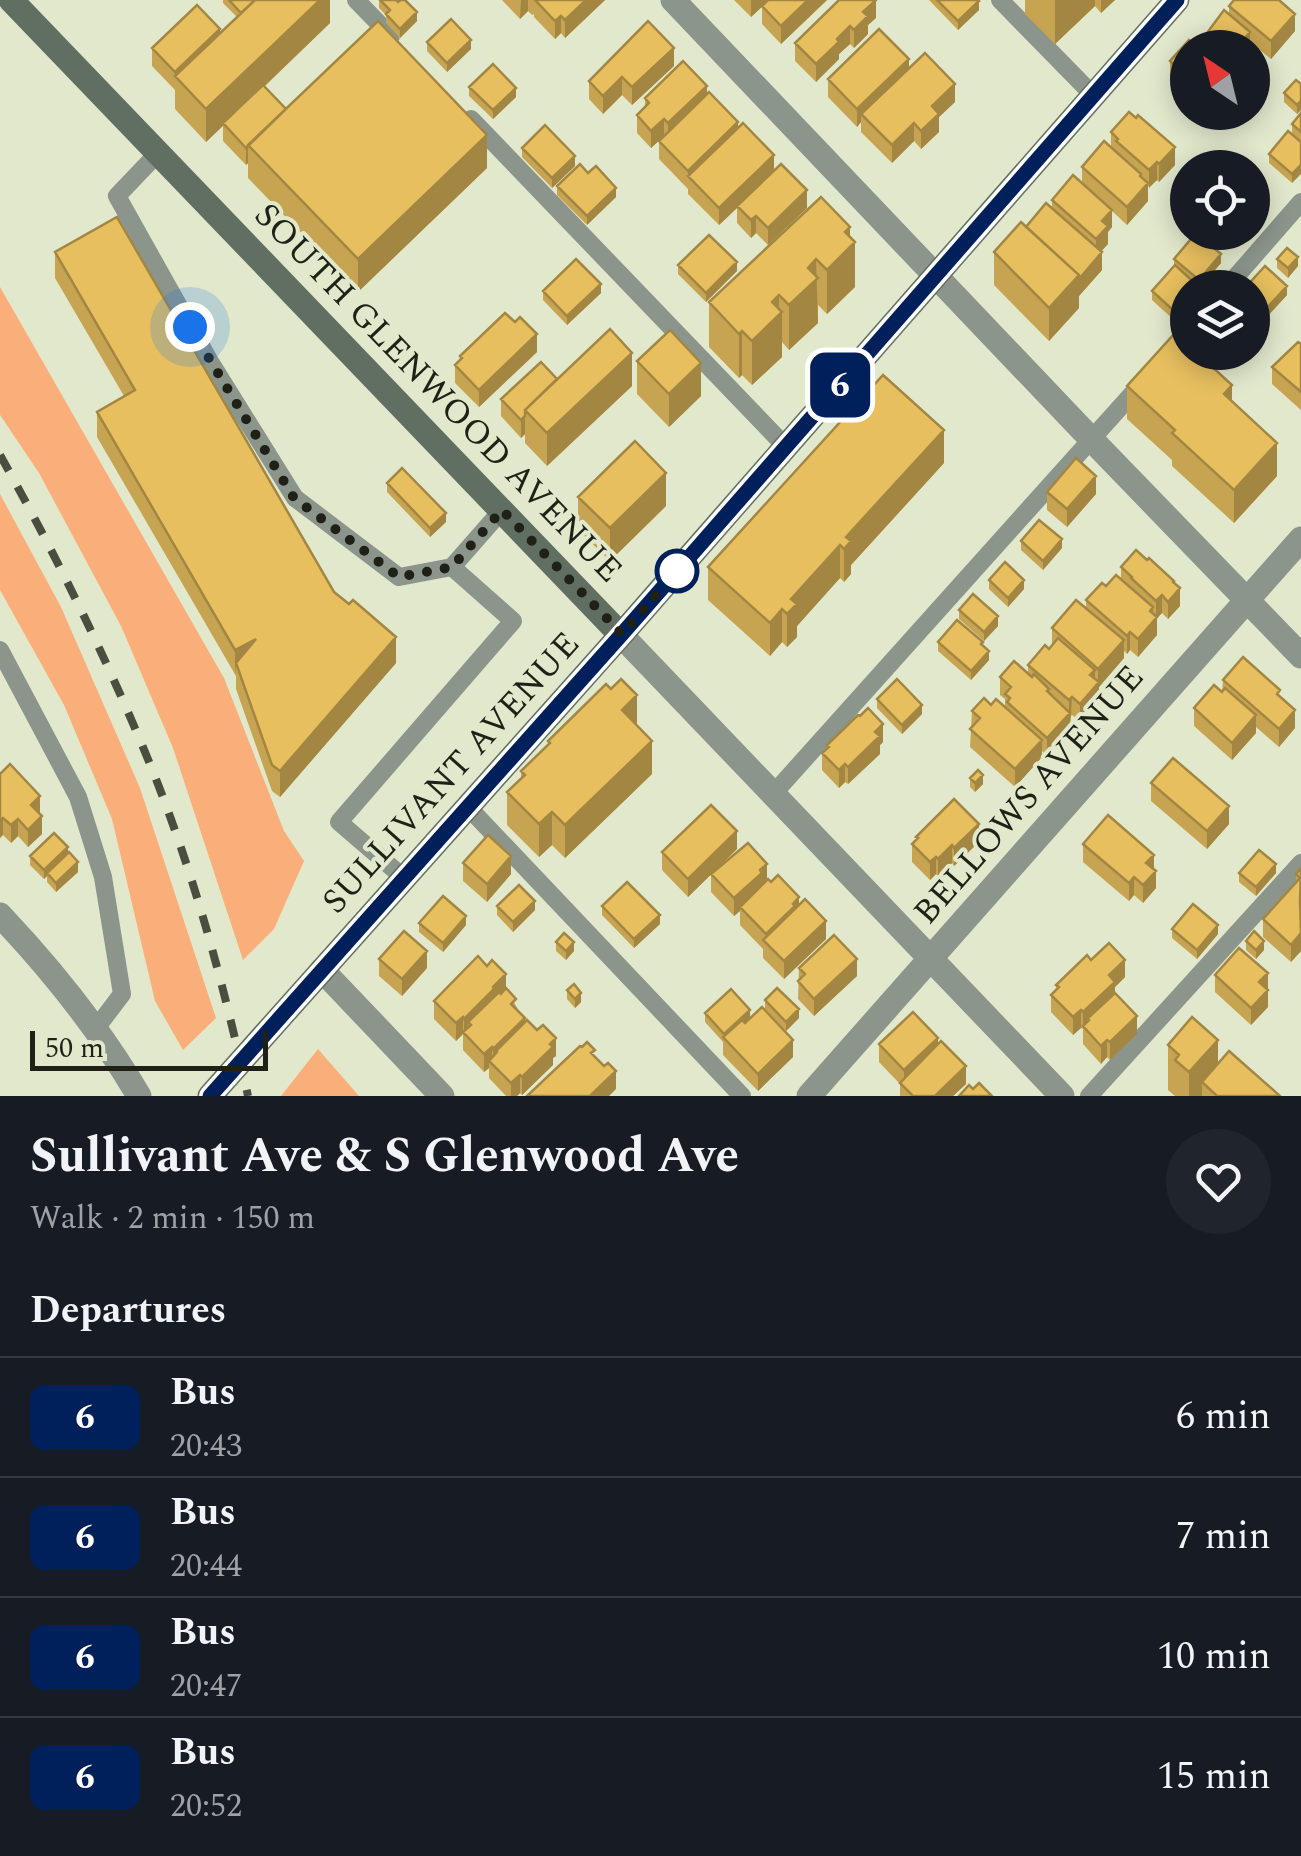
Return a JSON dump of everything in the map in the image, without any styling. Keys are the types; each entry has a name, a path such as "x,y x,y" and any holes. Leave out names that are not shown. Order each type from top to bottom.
{"street":[{"name":"SOUTH GLENWOOD AVENUE","path":"11,0 1062,1096"},
{"path":"672,0 1301,656"},
{"name":"SULLIVANT AVENUE","path":"210,1096 622,634 1177,0"},
{"name":"BELLOWS AVENUE","path":"809,1096 1301,539"},
{"path":"0,916 36,953 123,1068 138,1096"},
{"path":"322,970 442,1096"}],"lane":[{"path":"356,0 398,43"},
{"path":"1000,0 1094,96"},
{"path":"452,100 786,447"},
{"path":"158,153 117,196 209,360 294,498 399,577 452,567 502,510"},
{"path":"1242,270 1301,202"},
{"path":"774,794 1170,351"},
{"path":"404,878 338,822 514,621 452,567"},
{"path":"0,650 78,797 103,877 122,994 94,1031"},
{"path":"468,806 742,1096"},
{"path":"1089,1096 1301,863"}],"shaded area":[{"path":"0,287 224,678 284,831 304,861 274,929 243,960 173,748 121,626 39,473 0,415"},
{"path":"0,494 61,607 140,788 216,1018 183,1050 155,1001 112,819 64,705 0,590"},
{"path":"318,1049 359,1096 281,1096"}],"building":[{"path":"229,0 255,0 241,13"},
{"path":"255,0 320,0 206,109 175,76"},
{"path":"380,0 405,0 417,12 400,29 386,14 390,10"},
{"path":"535,0 586,0 565,20 561,16 555,21"},
{"path":"768,0 808,0 781,26 762,6"},
{"path":"839,0 876,0 863,12 868,16 854,30 850,26 816,64 795,43"},
{"path":"937,0 978,0 979,1 958,21"},
{"path":"1234,0 1279,0 1295,14 1271,41 1270,30 1258,30 1229,6"},
{"path":"197,5 220,29 175,72 152,48"},
{"path":"1224,10 1248,30 1209,30"},
{"path":"451,19 471,40 447,63 427,42"},
{"path":"378,21 487,135 358,259 248,145"},
{"path":"648,21 674,48 632,87 622,77 603,96 589,81"},
{"path":"879,29 909,59 857,109 828,79"},
{"path":"925,53 955,84 932,106 939,114 921,131 914,123 892,145 861,114"},
{"path":"683,61 707,86 668,123 664,119 651,131 637,115 649,103 645,98"},
{"path":"493,64 516,88 493,110 469,87"},
{"path":"1296,80 1301,84 1301,101 1297,105 1284,93"},
{"path":"263,85 286,109 246,148 223,123"},
{"path":"709,92 738,122 688,171 659,141"},
{"path":"1129,112 1136,118 1138,115 1175,147 1149,170 1111,132"},
{"path":"1301,113 1301,132 1292,124"},
{"path":"743,123 774,155 719,208 688,176"},
{"path":"545,125 575,156 552,178 522,148"},
{"path":"1288,131 1301,142 1301,165 1292,174 1270,153"},
{"path":"1104,141 1148,183 1127,207 1082,167"},
{"path":"580,164 588,173 596,166 616,188 587,216 557,186"},
{"path":"781,164 807,190 768,228 756,216 751,220 737,206"},
{"path":"1073,175 1112,210 1102,221 1108,226 1096,239 1052,200"},
{"path":"821,197 850,227 845,232 855,242 827,270 816,259 808,268 818,278 789,305 779,295 772,302 782,312 752,341 742,331 739,334 709,302"},
{"path":"1046,203 1102,252 1079,279 1026,227"},
{"path":"117,217 334,592 349,604 353,600 396,637 280,771 272,765 236,663 256,639 235,650 97,412 135,390 55,252"},
{"path":"1021,222 1079,275 1049,308 994,252"},
{"path":"709,235 737,262 706,293 678,265"},
{"path":"1287,248 1298,257 1288,268 1277,259"},
{"path":"1182,250 1216,250 1221,254 1207,270 1187,270 1174,259"},
{"path":"576,259 601,284 567,316 543,291"},
{"path":"1170,271 1170,307 1152,291"},
{"path":"1270,271 1287,286 1270,305"},
{"path":"505,313 515,322 520,317 537,334 479,390 455,365"},
{"path":"610,329 632,353 547,433 525,410"},
{"path":"670,330 701,363 669,394 637,361"},
{"path":"1170,339 1170,370 1216,370 1232,385 1224,394 1277,443 1234,490 1127,386"},
{"path":"1298,342 1301,344 1301,392 1272,367"},
{"path":"541,362 557,379 525,410 521,420 501,399"},
{"path":"883,375 944,430 846,537 851,541 844,549 840,545 791,599 797,604 787,614 782,609 770,623 708,567"},
{"path":"635,441 666,473 610,528 578,497"},
{"path":"1076,458 1096,476 1067,509 1047,492"},
{"path":"402,468 446,513 430,528 387,483"},
{"path":"1039,520 1062,539 1043,561 1021,541"},
{"path":"1136,550 1180,588 1168,602 1162,595 1156,601 1121,567"},
{"path":"1005,562 1024,580 1008,598 989,580"},
{"path":"1116,575 1153,607 1150,611 1157,617 1138,639 1130,632 1127,636 1086,600"},
{"path":"973,594 998,616 984,632 959,610"},
{"path":"1076,600 1124,640 1098,669 1052,628"},
{"path":"957,620 989,651 971,671 938,642"},
{"path":"1058,638 1095,670 1090,675 1099,682 1080,704 1072,697 1069,700 1028,665 1045,645 1049,649"},
{"path":"1243,657 1280,690 1277,694 1295,710 1279,729 1223,680"},
{"path":"1014,661 1032,677 1034,674 1070,713 1047,738 1007,702 1010,698 1005,694 1011,687 1000,677"},
{"path":"621,679 637,695 622,710 652,741 565,825 552,812 539,824 507,792 525,775 521,771 548,741 606,684 611,689"},
{"path":"897,679 922,705 902,725 877,699"},
{"path":"1214,685 1222,692 1225,688 1256,715 1232,743 1194,708"},
{"path":"984,698 991,705 996,699 1042,740 1015,769 970,729 980,718 972,711"},
{"path":"868,708 883,724 875,732 880,736 848,767 845,764 839,770 822,753"},
{"path":"1173,758 1229,806 1207,831 1151,783"},
{"path":"10,764 40,796 31,805 42,816 28,830 18,819 11,825 3,818 0,820 0,774"},
{"path":"978,770 983,775 975,783 970,778"},
{"path":"954,799 979,824 954,848 952,845 930,862 912,844"},
{"path":"711,805 737,831 688,879 662,852"},
{"path":"1108,815 1154,855 1146,863 1156,871 1143,885 1134,877 1129,883 1083,844"},
{"path":"54,833 68,847 44,870 30,856"},
{"path":"488,835 511,856 487,884 463,863"},
{"path":"748,843 767,864 734,898 711,874"},
{"path":"1259,850 1276,864 1256,887 1239,873"},
{"path":"69,852 78,862 56,883 47,873"},
{"path":"1301,868 1301,933 1291,945 1263,919 1300,878 1296,874"},
{"path":"778,875 799,897 795,906 766,934 740,907 768,879 771,882"},
{"path":"627,882 660,915 634,939 602,906"},
{"path":"519,885 535,901 513,922 497,906"},
{"path":"443,896 466,916 443,943 419,923"},
{"path":"805,899 826,921 784,961 763,940"},
{"path":"1193,904 1218,925 1197,950 1172,929"},
{"path":"404,931 427,951 402,979 379,959"},
{"path":"1254,931 1264,941 1256,950 1246,941"},
{"path":"564,933 574,942 566,951 556,942"},
{"path":"834,935 857,959 814,999 798,981 805,974 799,968"},
{"path":"1109,943 1125,960 1109,975 1115,982 1073,1017 1051,995 1087,955 1091,960"},
{"path":"1239,948 1268,973 1259,982 1268,990 1251,1008 1215,975"},
{"path":"478,956 487,966 492,960 506,974 456,1023 434,1001"},
{"path":"574,984 581,993 575,999 567,990"},
{"path":"506,988 516,999 511,1004 525,1018 484,1054 463,1032 471,1025 468,1022"},
{"path":"777,988 799,1009 786,1022 765,1000"},
{"path":"731,989 750,1010 724,1034 705,1013"},
{"path":"1115,993 1137,1016 1101,1046 1083,1026"},
{"path":"762,1007 793,1040 758,1074 723,1037"},
{"path":"913,1012 938,1038 904,1070 879,1044"},
{"path":"1192,1017 1218,1040 1189,1072 1175,1060 1179,1055 1168,1045"},
{"path":"527,1020 537,1030 543,1025 556,1038 550,1044 553,1047 511,1083 489,1061"},
{"path":"941,1041 966,1066 935,1096 913,1096 900,1083"},
{"path":"587,1042 595,1050 591,1053 604,1066 608,1063 616,1071 590,1096 527,1096 580,1046"},
{"path":"1229,1051 1280,1096 1217,1096 1202,1082"},
{"path":"979,1083 992,1096 959,1096 969,1085 973,1089"}],"railway":[{"path":"0,455 81,610 152,769 207,930 248,1096"}],"bus line":[{"name":"6","path":"210,1096 622,634 1177,0"}],"route":[{"path":"190,327 294,498 399,577 452,567 502,510 622,634 680,568 677,571"}]}
